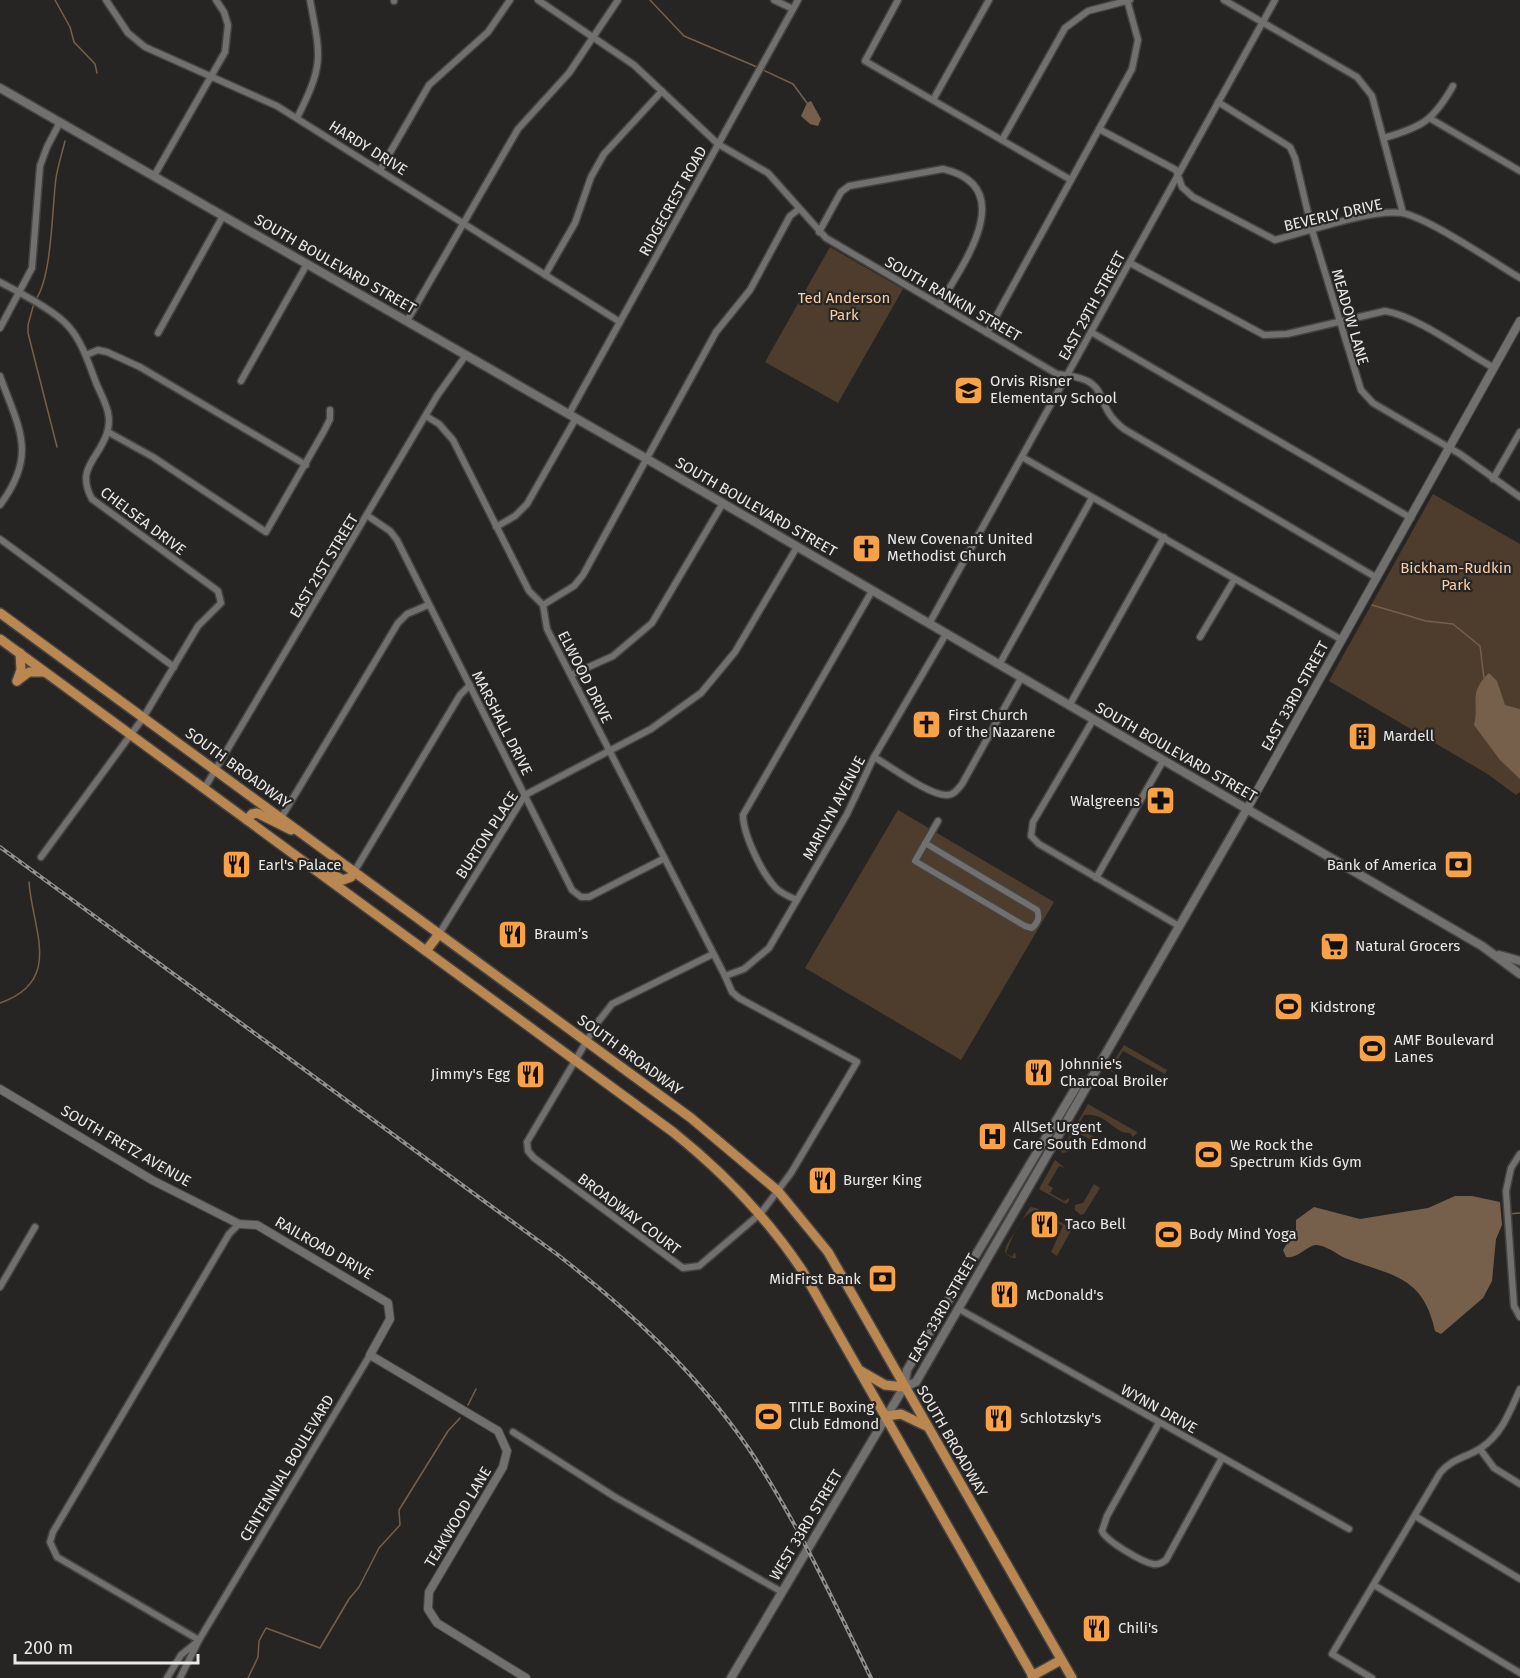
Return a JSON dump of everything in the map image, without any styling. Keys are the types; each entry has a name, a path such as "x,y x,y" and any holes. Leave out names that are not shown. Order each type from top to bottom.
{"main road":[{"name":"SOUTH BOULEVARD STREET","path":"0,88 647,459 1496,954 1520,974"},
{"name":"SOUTH BROADWAY","path":"3,616 720,1140 778,1191 828,1252 1072,1678"},
{"path":"0,639 706,1158 761,1213 802,1270 887,1416 1033,1677 1061,1660"},
{"path":"20,653 21,670 17,681 29,672 45,672"},
{"name":"EAST 33RD STREET","path":"904,1387 916,1382 1087,1089 1087,1082 1247,809"},
{"path":"247,820 252,814 257,813 309,839"},
{"path":"302,860 343,880 351,877 354,872"},
{"path":"426,951 439,934"},
{"name":"SOUTH BOULEVARD STREET","path":"1496,954 1520,962"},
{"name":"EAST 33RD STREET","path":"904,1387 907,1370 1015,1186 1078,1084 1087,1082"},
{"path":"859,1370 885,1385 904,1387"},
{"name":"WEST 33RD STREET","path":"731,1678 904,1387"},
{"path":"887,1416 901,1414 926,1426"}],"street":[{"name":"HARDY DRIVE","path":"106,0 128,33 145,47 277,105 620,322"},
{"path":"154,176 225,52 228,37 224,12 216,0"},
{"path":"297,118 318,75 319,63 310,0"},
{"path":"380,170 429,85 488,32 510,0"},
{"name":"SOUTH RANKIN STREET","path":"538,0 634,65 718,144 768,173 819,232 1058,374 1080,376 1094,383 1101,393 1111,418 1124,429 1377,578"},
{"path":"407,321 518,129 568,73 618,0"},
{"path":"774,0 793,9"},
{"name":"RIDGECREST ROAD","path":"496,527 515,516 527,504 620,322 798,0"},
{"path":"898,0 865,61 1071,180"},
{"path":"933,100 989,0"},
{"path":"987,333 1136,59 1137,32 1128,0 1088,11 1065,28 1002,140"},
{"path":"1224,0 1357,77 1372,96 1403,213"},
{"name":"EAST 29TH STREET","path":"929,624 1275,0"},
{"path":"1383,138 1412,130 1431,119 1453,86"},
{"path":"545,275 575,223 591,177 604,154 662,91"},
{"name":"MEADOW LANE","path":"1218,102 1290,147 1295,158 1312,230 1338,321 1361,390 1374,403 1449,449 1520,497"},
{"path":"1431,119 1520,171"},
{"path":"0,328 32,268 40,166 46,147 60,122"},
{"name":"BEVERLY DRIVE","path":"1099,129 1176,170 1182,187 1193,196 1263,236 1275,240 1370,217 1403,213 1432,226 1520,278"},
{"path":"819,232 842,192 849,186 943,170 958,173 968,180 976,191 982,210 982,224 976,240 939,305"},
{"path":"426,416 439,424 453,440 529,591 543,605 574,586 583,575 716,332 750,290 790,216 799,209"},
{"path":"158,333 224,216"},
{"path":"1130,262 1264,335 1287,334 1385,311 1397,313 1494,368"},
{"path":"241,381 307,264"},
{"path":"0,282 69,326 86,355 109,410 108,432 153,457 266,532 306,465 330,419 330,410"},
{"name":"EAST 33RD STREET","path":"1247,809 1520,321"},
{"path":"1091,332 1411,518"},
{"path":"86,355 99,350 140,367 306,465"},
{"name":"EAST 21ST STREET","path":"204,789 426,416 466,355"},
{"path":"0,376 22,437 23,460 17,480 0,505"},
{"name":"CHELSEA DRIVE","path":"108,432 86,473 85,485 92,499 218,591 222,598 221,603 198,626 174,668"},
{"path":"1493,479 1520,432"},
{"path":"1022,457 1342,640"},
{"path":"999,665 1092,498"},
{"path":"571,675 613,656 652,623 723,504"},
{"name":"MARSHALL DRIVE","path":"368,516 390,531 397,540 572,890 581,897 590,897 663,859"},
{"path":"1069,706 1164,537"},
{"path":"0,539 174,668 143,718 41,857"},
{"name":"BURTON PLACE","path":"439,934 525,795 651,729 687,704 721,672 797,547"},
{"path":"1200,637 1234,580"},
{"path":"796,900 778,891 764,873 743,825 743,815 872,591"},
{"path":"281,818 398,623 407,614 428,605"},
{"name":"ELWOOD DRIVE","path":"543,605 547,629 732,992 856,1062"},
{"name":"MARILYN AVENUE","path":"725,976 744,969 769,948 847,814 874,757 946,634"},
{"path":"874,757 933,791 949,795 954,793 1021,678"},
{"path":"354,872 460,695 470,685"},
{"path":"1093,720 1033,822 1030,831 1035,842 1179,926"},
{"path":"1096,878 1163,761"},
{"path":"925,843 1037,910 1039,916 1037,924 1032,928 1025,926 915,861 925,843 938,821"},
{"path":"587,1042 597,1022 612,1004 713,954"},
{"name":"BROADWAY COURT","path":"587,1042 574,1060 529,1138 528,1151 534,1158 683,1268 699,1266 761,1213 778,1191 856,1062"},
{"name":"SOUTH FRETZ AVENUE","path":"0,1089 152,1180 239,1224"},
{"path":"1520,1154 1511,1168 1506,1191 1514,1306 1520,1317"},
{"path":"200,1640 57,1557 51,1548 53,1532 230,1234 239,1224"},
{"name":"RAILROAD DRIVE","path":"239,1224 257,1225 380,1296 390,1307"},
{"path":"0,1287 35,1227"},
{"name":"CENTENNIAL BOULEVARD","path":"180,1678 200,1640 370,1355 390,1319 390,1307"},
{"name":"WYNN DRIVE","path":"959,1309 1349,1529"},
{"name":"TEAKWOOD LANE","path":"370,1355 498,1431 505,1443 506,1460 431,1587 428,1605 437,1623 526,1678"},
{"path":"1372,1678 1332,1654 1445,1467 1480,1449 1498,1432 1520,1389"},
{"path":"1159,1423 1107,1516 1102,1531 1109,1540 1151,1564 1160,1564 1166,1560 1222,1458"},
{"path":"513,1432 595,1485 782,1592"},
{"path":"1480,1449 1494,1468 1520,1484"},
{"path":"1415,1516 1520,1579"},
{"path":"1374,1585 1520,1673"},
{"name":"CENTENNIAL BOULEVARD","path":"167,1678 181,1655 200,1640"}],"green space":[{"name":"Ted Anderson Park","path":"830,247 903,289 838,403 765,362"},
{"name":"Bickham-Rudkin Park","path":"1433,494 1520,544 1520,792 1516,795 1486,773 1329,681"},
{"path":"898,810 1054,902 961,1060 805,968"},
{"path":"1124,1045 1167,1070 1165,1074 1123,1051 1111,1070 1115,1073 1108,1070"},
{"path":"1088,1104 1137,1133 1133,1137 1130,1133 1119,1130 1099,1117 1084,1115 1077,1127 1110,1146 1108,1149 1074,1131 1064,1148 1068,1152 1062,1153 1061,1151"},
{"path":"1055,1160 1065,1168 1059,1166 1048,1185 1053,1188 1050,1193 1064,1201 1069,1198 1066,1204 1039,1189"},
{"path":"1094,1184 1100,1188 1084,1214 1081,1215 1075,1210 1075,1205 1083,1203"},
{"path":"1030,1207 1036,1208 1072,1229 1057,1256 1051,1252 1063,1226 1035,1210 1021,1222"},
{"path":"1016,1230 1006,1253 1006,1246"}],"shaded area":[{"path":"811,101 821,119 818,126 810,124 801,116 807,103"},
{"path":"1489,673 1497,681 1505,705 1520,709 1520,779 1500,760 1474,725 1476,693 1482,680"},
{"path":"1455,1196 1472,1196 1500,1202 1502,1225 1496,1239 1492,1281 1483,1298 1441,1334 1435,1331 1430,1312 1422,1298 1402,1280 1345,1258 1322,1246 1311,1246 1298,1255 1290,1257 1286,1257 1283,1250 1296,1230 1296,1220 1314,1207 1360,1219 1428,1208"}],"waterway":[{"path":"55,0 70,27 74,42 95,64 97,73"},
{"path":"650,0 684,36 757,67"},
{"path":"761,69 793,84 807,103"},
{"path":"36,299 41,289 48,259 56,178 65,141"},
{"path":"34,303 28,333 57,447"},
{"path":"1372,605 1426,621 1453,624 1480,646 1484,678"},
{"path":"0,1003 20,993 32,981 38,967 40,952 29,882"},
{"path":"1509,1214 1520,1213"},
{"path":"468,1405 476,1389"},
{"path":"248,1678 258,1657 259,1641 266,1628 320,1648 349,1599 359,1587 379,1548 400,1525 399,1510 448,1431 460,1418"}],"railway":[{"path":"0,847 558,1255 611,1298 661,1344 729,1421 766,1476 799,1533 871,1678"}],"place":[{"name":"Orvis Risner Elementary School","path":"969,390"},
{"name":"New Covenant United Methodist Church","path":"866,548"},
{"name":"First Church of the Nazarene","path":"927,724"},
{"name":"Mardell","path":"1362,736"},
{"name":"Walgreens","path":"1161,801"},
{"name":"Earl's Palace","path":"237,865"},
{"name":"Bank of America","path":"1458,865"},
{"name":"Braum’s","path":"513,934"},
{"name":"Natural Grocers","path":"1334,946"},
{"name":"Kidstrong","path":"1289,1007"},
{"name":"AMF Boulevard Lanes","path":"1373,1049"},
{"name":"Johnnie's Charcoal Broiler","path":"1039,1073"},
{"name":"Jimmy's Egg","path":"531,1074"},
{"name":"AllSet Urgent Care South Edmond","path":"992,1136"},
{"name":"We Rock the Spectrum Kids Gym","path":"1209,1154"},
{"name":"Burger King","path":"822,1180"},
{"name":"Taco Bell","path":"1044,1224"},
{"name":"Body Mind Yoga","path":"1168,1234"},
{"name":"MidFirst Bank","path":"882,1279"},
{"name":"McDonald's","path":"1005,1295"},
{"name":"TITLE Boxing Club Edmond","path":"768,1416"},
{"name":"Schlotzsky's","path":"999,1418"},
{"name":"Chili's","path":"1097,1628"}]}
